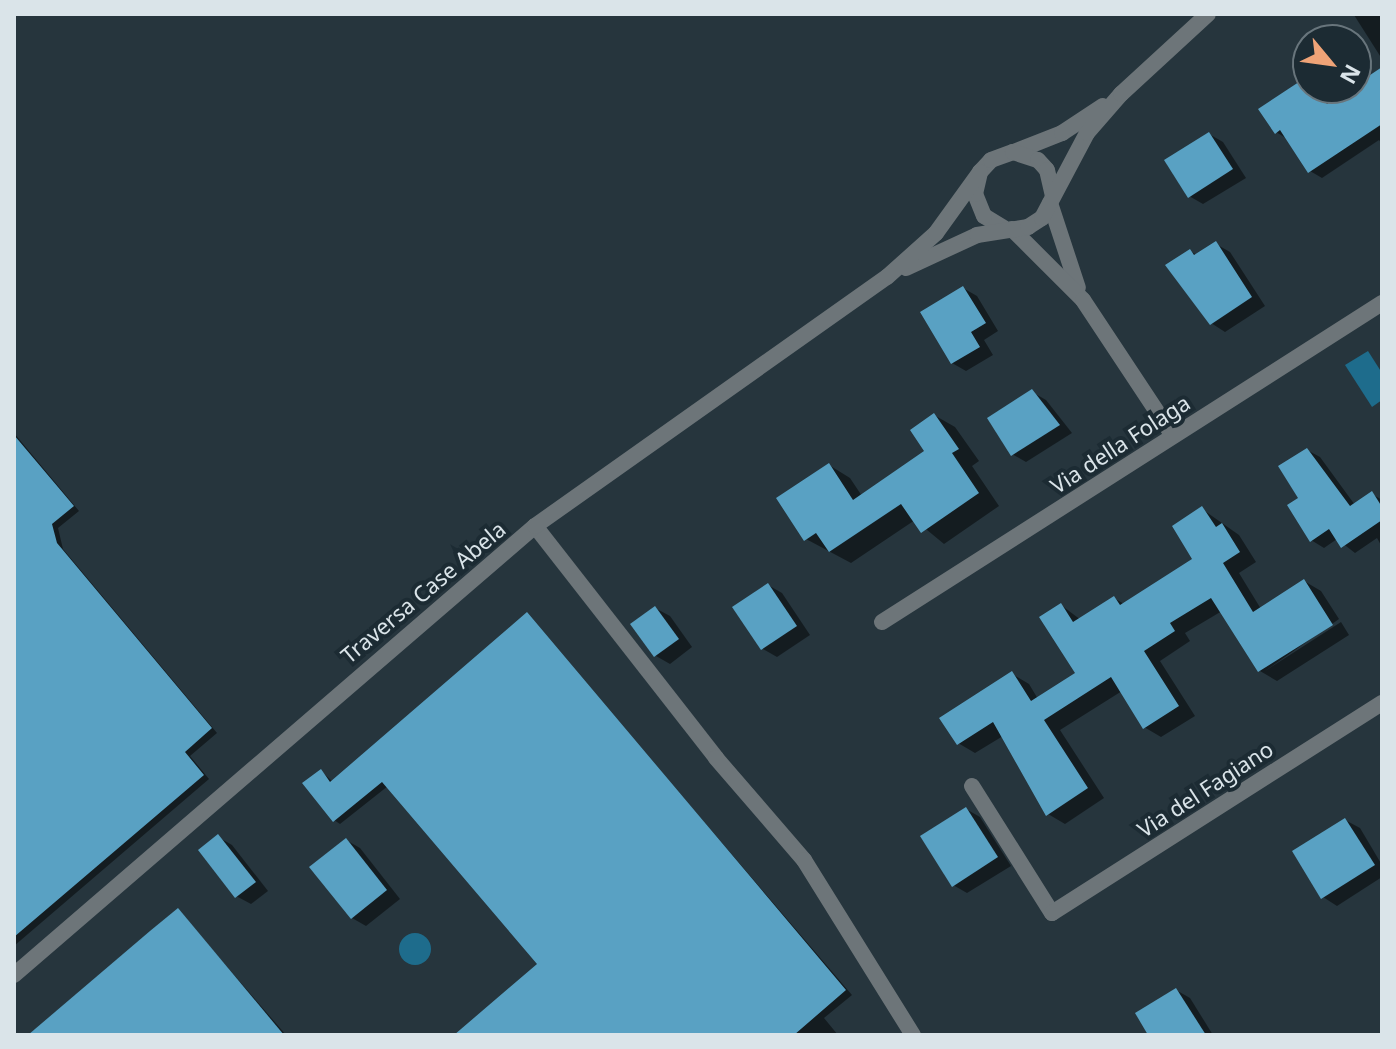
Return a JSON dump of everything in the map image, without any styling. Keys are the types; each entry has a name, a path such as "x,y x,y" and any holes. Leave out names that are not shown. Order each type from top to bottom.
{"street":[{"path":"887,277 946,248 1036,223 1052,199 1077,147 1121,94 1208,14"},
{"path":"887,277 936,233 980,172 998,155 1062,133 1121,94"},
{"path":"1013,152 1038,160 1052,182 1059,241 1083,300 1173,436"},
{"path":"980,172 978,206 1008,229 1083,300"},
{"name":"Traversa Case Abela","path":"14,975 535,526 887,277"},
{"name":"Via della Folaga","path":"882,622 1382,303"},
{"path":"535,526 706,746 804,860 913,1035"},
{"name":"Via del Fagiano","path":"972,786 1052,913 1382,703"}],"water":[{"path":"1368,351 1382,373 1382,400 1372,407 1345,365"},
{"path":"415,933 427,937 431,949 427,961 415,965 403,961 399,949 403,937"}],"building":[{"path":"1382,67 1382,124 1308,173 1280,130 1275,134 1258,109 1292,87 1292,104 1372,104 1372,74"},
{"path":"1209,132 1233,169 1188,198 1164,160"},
{"path":"1216,241 1252,297 1210,325 1165,265 1190,249 1194,255"},
{"path":"963,286 986,323 971,332 980,347 951,364 920,312"},
{"path":"1032,389 1060,425 1011,456 987,418"},
{"path":"934,413 959,449 952,453 979,493 921,533 901,504 829,552 816,533 804,541 776,498 829,463 853,500 924,451 910,430"},
{"path":"14,435 74,506 52,524 57,543 212,728 185,752 204,775 14,937"},
{"path":"1307,448 1350,506 1372,491 1382,507 1382,520 1341,548 1329,529 1310,542 1287,505 1298,498 1278,466"},
{"path":"1202,506 1216,527 1222,523 1240,552 1223,563 1253,612 1304,579 1333,625 1258,672 1211,598 1170,623 1175,631 1144,651 1179,706 1143,729 1111,677 1044,720 1088,788 1046,816 993,722 957,745 939,718 1012,671 1031,701 1075,673 1039,617 1061,603 1073,622 1114,596 1120,605 1192,559 1172,526"},
{"path":"768,583 797,626 761,650 732,607"},
{"path":"655,606 679,639 654,657 630,624"},
{"path":"527,612 846,990 794,1035 454,1035 537,964 382,782 333,822 302,783 321,769 330,782"},
{"path":"966,807 998,857 952,887 920,836"},
{"path":"1345,818 1375,865 1321,899 1292,851"},
{"path":"218,834 256,882 235,898 198,850"},
{"path":"346,838 387,890 351,919 309,867"},
{"path":"178,908 284,1035 28,1035 150,931"},
{"path":"1176,988 1206,1035 1148,1035 1135,1013"}]}
